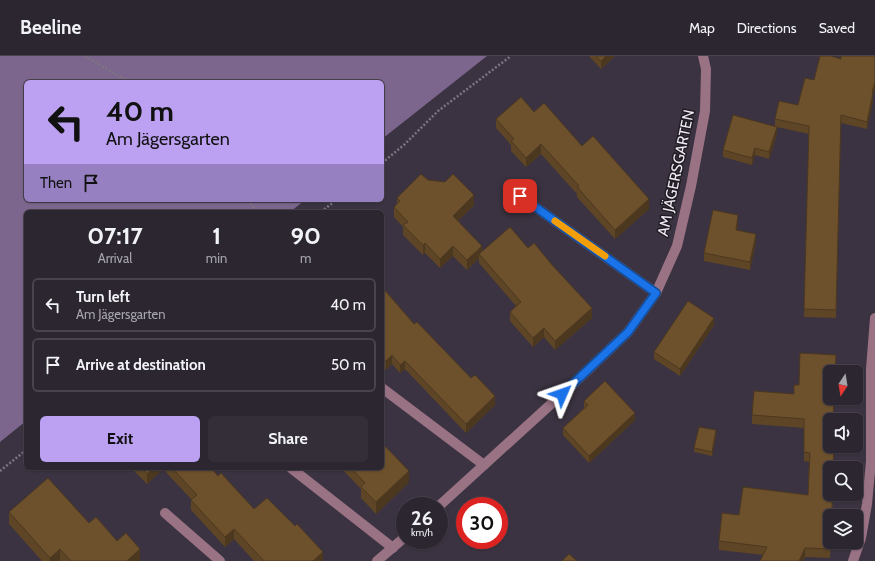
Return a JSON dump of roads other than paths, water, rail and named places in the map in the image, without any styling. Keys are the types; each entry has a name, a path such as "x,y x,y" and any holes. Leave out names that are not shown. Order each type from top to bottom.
{"street":[{"name":"AM JÄGERSGARTEN","path":"448,498 628,332 656,293 676,246 691,186 705,111 706,69 703,56"},
{"path":"520,196 656,293"},
{"path":"853,561 861,538 867,504 870,468 871,369 875,318"},
{"path":"384,390 484,465"},
{"path":"295,470 393,548"},
{"path":"165,513 220,561"},
{"path":"377,561 396,545"}]}
